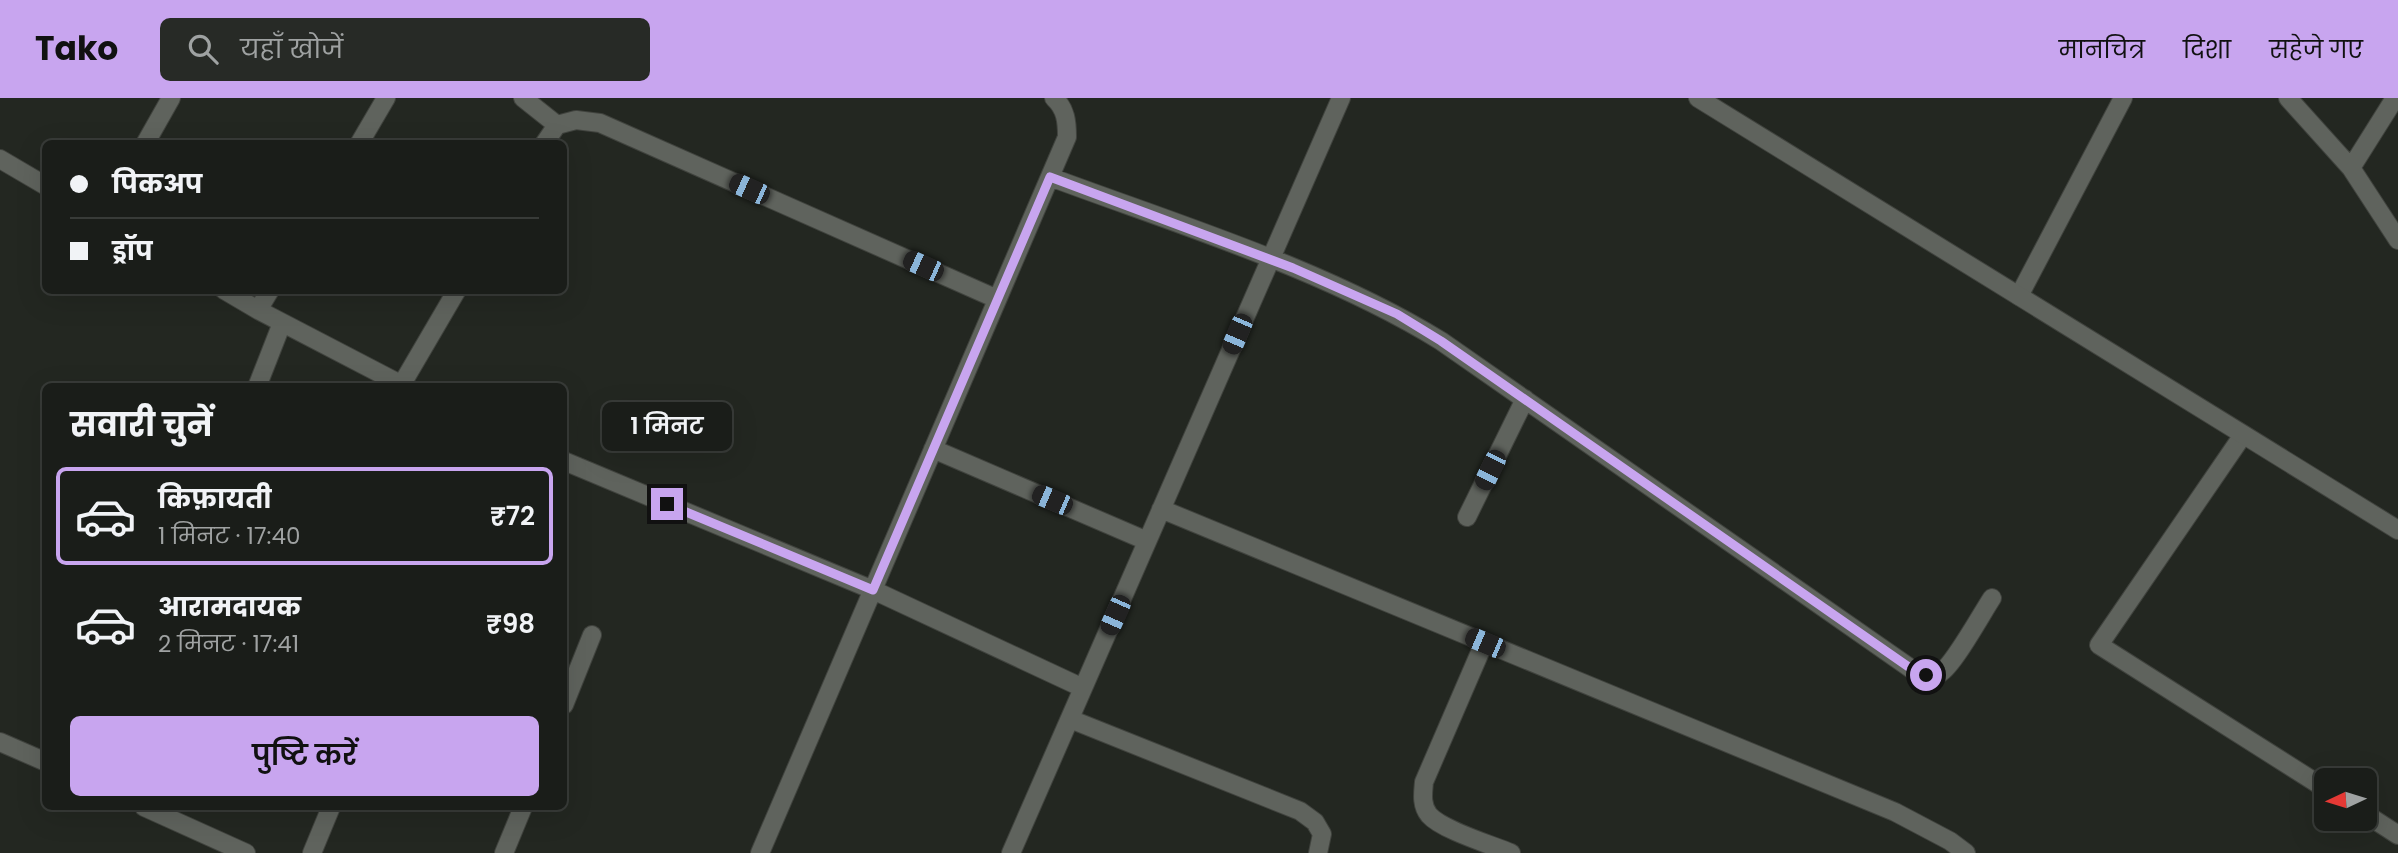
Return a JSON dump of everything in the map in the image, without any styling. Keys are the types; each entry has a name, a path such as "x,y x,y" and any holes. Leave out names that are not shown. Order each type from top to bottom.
{"street":[{"path":"147,140 172,98"},
{"path":"361,140 386,98"},
{"path":"523,98 556,125"},
{"path":"760,853 1066,138 1067,120 1060,103 1054,98"},
{"path":"1011,853 1340,98"},
{"path":"1698,98 2398,530"},
{"path":"2019,296 2123,98"},
{"path":"2288,98 2351,168 2398,240"},
{"path":"2351,168 2395,98"},
{"path":"547,140 556,125 576,120 600,123 997,299"},
{"path":"0,159 42,184"},
{"path":"1050,177 1270,259 1397,314 1441,341 1913,670 1926,675 1940,673 1950,664 1992,598"},
{"path":"231,294 398,383"},
{"path":"258,310 268,294"},
{"path":"406,383 455,294"},
{"path":"259,383 282,323"},
{"path":"1467,517 1525,399"},
{"path":"2243,435 2099,645 2314,781"},
{"path":"933,449 1147,541"},
{"path":"567,462 873,590 1083,688"},
{"path":"1161,509 1895,812 1966,853"},
{"path":"567,698 592,635"},
{"path":"1485,643 1424,782 1423,802 1429,815 1443,825 1511,853"},
{"path":"1070,719 1300,811 1315,822 1322,834 1318,853"},
{"path":"0,742 42,760"},
{"path":"151,810 246,853"},
{"path":"312,853 330,810"},
{"path":"504,853 522,810"},
{"path":"2377,821 2398,835"}],"route":[{"path":"667,504 873,590 1050,177 1270,259 1397,314 1441,341 1913,670 1926,675"}]}
